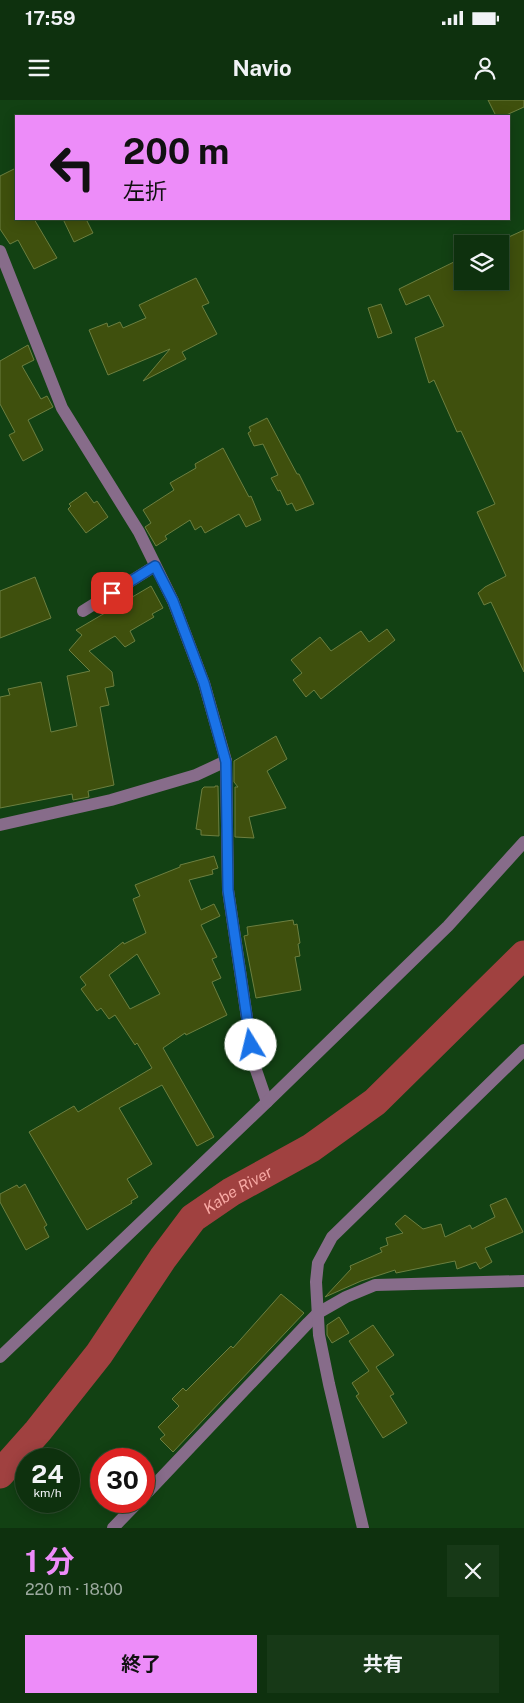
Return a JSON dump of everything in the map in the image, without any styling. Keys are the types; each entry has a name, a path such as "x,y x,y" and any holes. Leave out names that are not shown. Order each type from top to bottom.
{"street":[{"path":"0,251 62,408 139,532 173,601 204,683 226,762 228,890 251,1045 256,1070 267,1102"},
{"path":"82,611 155,566"},
{"path":"0,825 111,800 196,775 226,762"},
{"path":"0,1357 448,926 524,842"},
{"path":"363,1528 319,1335 316,1282 318,1263 332,1237 524,1050"},
{"path":"155,1484 318,1313 346,1297 375,1285 524,1281"},
{"path":"113,1528 127,1513"}],"building":[{"path":"488,100 524,100 524,107 506,115 496,115"},
{"path":"15,168 15,220 35,220 57,258 34,269 18,240 10,244 0,229 0,176"},
{"path":"63,220 86,220 93,233 74,242"},
{"path":"524,230 524,672 491,602 484,605 478,593 506,576 477,512 495,504 461,431 457,432 434,380 429,383 415,338 444,326 429,295 406,305 399,289 454,262 454,290 509,290 509,237"},
{"path":"196,278 209,303 202,306 217,334 182,352 186,359 143,381 170,349 108,375 89,330 107,323 108,327 120,322 123,328 146,318 139,305"},
{"path":"381,304 392,333 378,338 368,308"},
{"path":"28,345 34,360 22,366 41,399 47,396 53,407 28,420 43,450 23,461 9,435 15,432 0,404 0,361"},
{"path":"267,418 314,504 296,511 292,503 287,505 280,490 278,491 271,478 278,475 263,444 254,446 248,433 251,431 249,427"},
{"path":"223,448 249,497 251,496 261,520 246,527 239,514 205,533 201,526 195,530 190,520 165,536 167,539 156,546 145,527 151,523 143,510 174,490 170,483 196,468 195,464"},
{"path":"86,492 94,503 97,501 108,517 86,533 68,509 71,506 69,504"},
{"path":"35,577 51,618 0,638 0,591"},
{"path":"151,586 163,608 152,614 154,617 130,631 135,641 125,647 115,636 89,651 112,672 114,686 105,688 109,705 100,707 114,785 88,791 89,797 73,800 72,794 0,808 0,697 10,695 8,689 41,682 51,732 77,726 67,676 90,671 69,650 82,635 76,630"},
{"path":"387,629 395,640 321,699 314,690 306,697 293,680 302,673 291,660 320,637 331,651 361,631 369,642"},
{"path":"276,736 287,759 267,771 286,808 249,817 254,838 235,837 235,787 238,787 234,782 234,761"},
{"path":"218,786 219,836 201,835 201,830 196,829 202,789"},
{"path":"214,856 218,868 212,870 213,874 189,880 201,910 214,904 220,916 201,925 217,957 212,959 221,978 212,982 227,1015 186,1035 185,1033 163,1048 214,1137 197,1146 162,1085 119,1108 152,1164 127,1179 138,1197 131,1201 132,1203 87,1230 29,1132 74,1106 78,1112 152,1068 137,1043 135,1045 115,1015 109,1019 101,1008 97,1011 81,989 86,985 80,977 123,942 124,944 146,933 133,899 140,896 135,885 180,867 180,865","holes":["137,954 160,994 130,1009 109,975"]},
{"path":"293,920 294,925 297,924 300,943 298,944 300,956 295,957 301,990 256,998 244,936 248,935 247,927"},
{"path":"25,1184 47,1225 44,1227 49,1237 26,1250 0,1202 0,1194 17,1185 19,1188"},
{"path":"506,1198 523,1232 485,1248 492,1262 480,1269 476,1262 457,1269 455,1261 396,1273 395,1270 361,1281 325,1297 351,1269 350,1266 382,1252 380,1248 388,1245 386,1238 403,1233 395,1224 405,1215 423,1229 441,1224 445,1237 470,1225 472,1229 495,1217 490,1205"},
{"path":"281,1294 304,1313 173,1452 160,1439 165,1435 158,1427 179,1406 172,1399 183,1388 186,1391 231,1346 233,1348"},
{"path":"339,1317 349,1333 332,1343 327,1335 327,1325"},
{"path":"373,1325 394,1355 376,1367 394,1394 390,1396 407,1423 383,1438 356,1396 359,1394 352,1383 369,1371 349,1341"}],"waterway":[{"name":"Kabe River","path":"0,1474 38,1431 99,1354 163,1258 193,1218 231,1192 311,1148 375,1102 524,955"}],"route":[{"path":"112,593 155,566 173,601 204,683 226,762 228,890 251,1045"}]}
